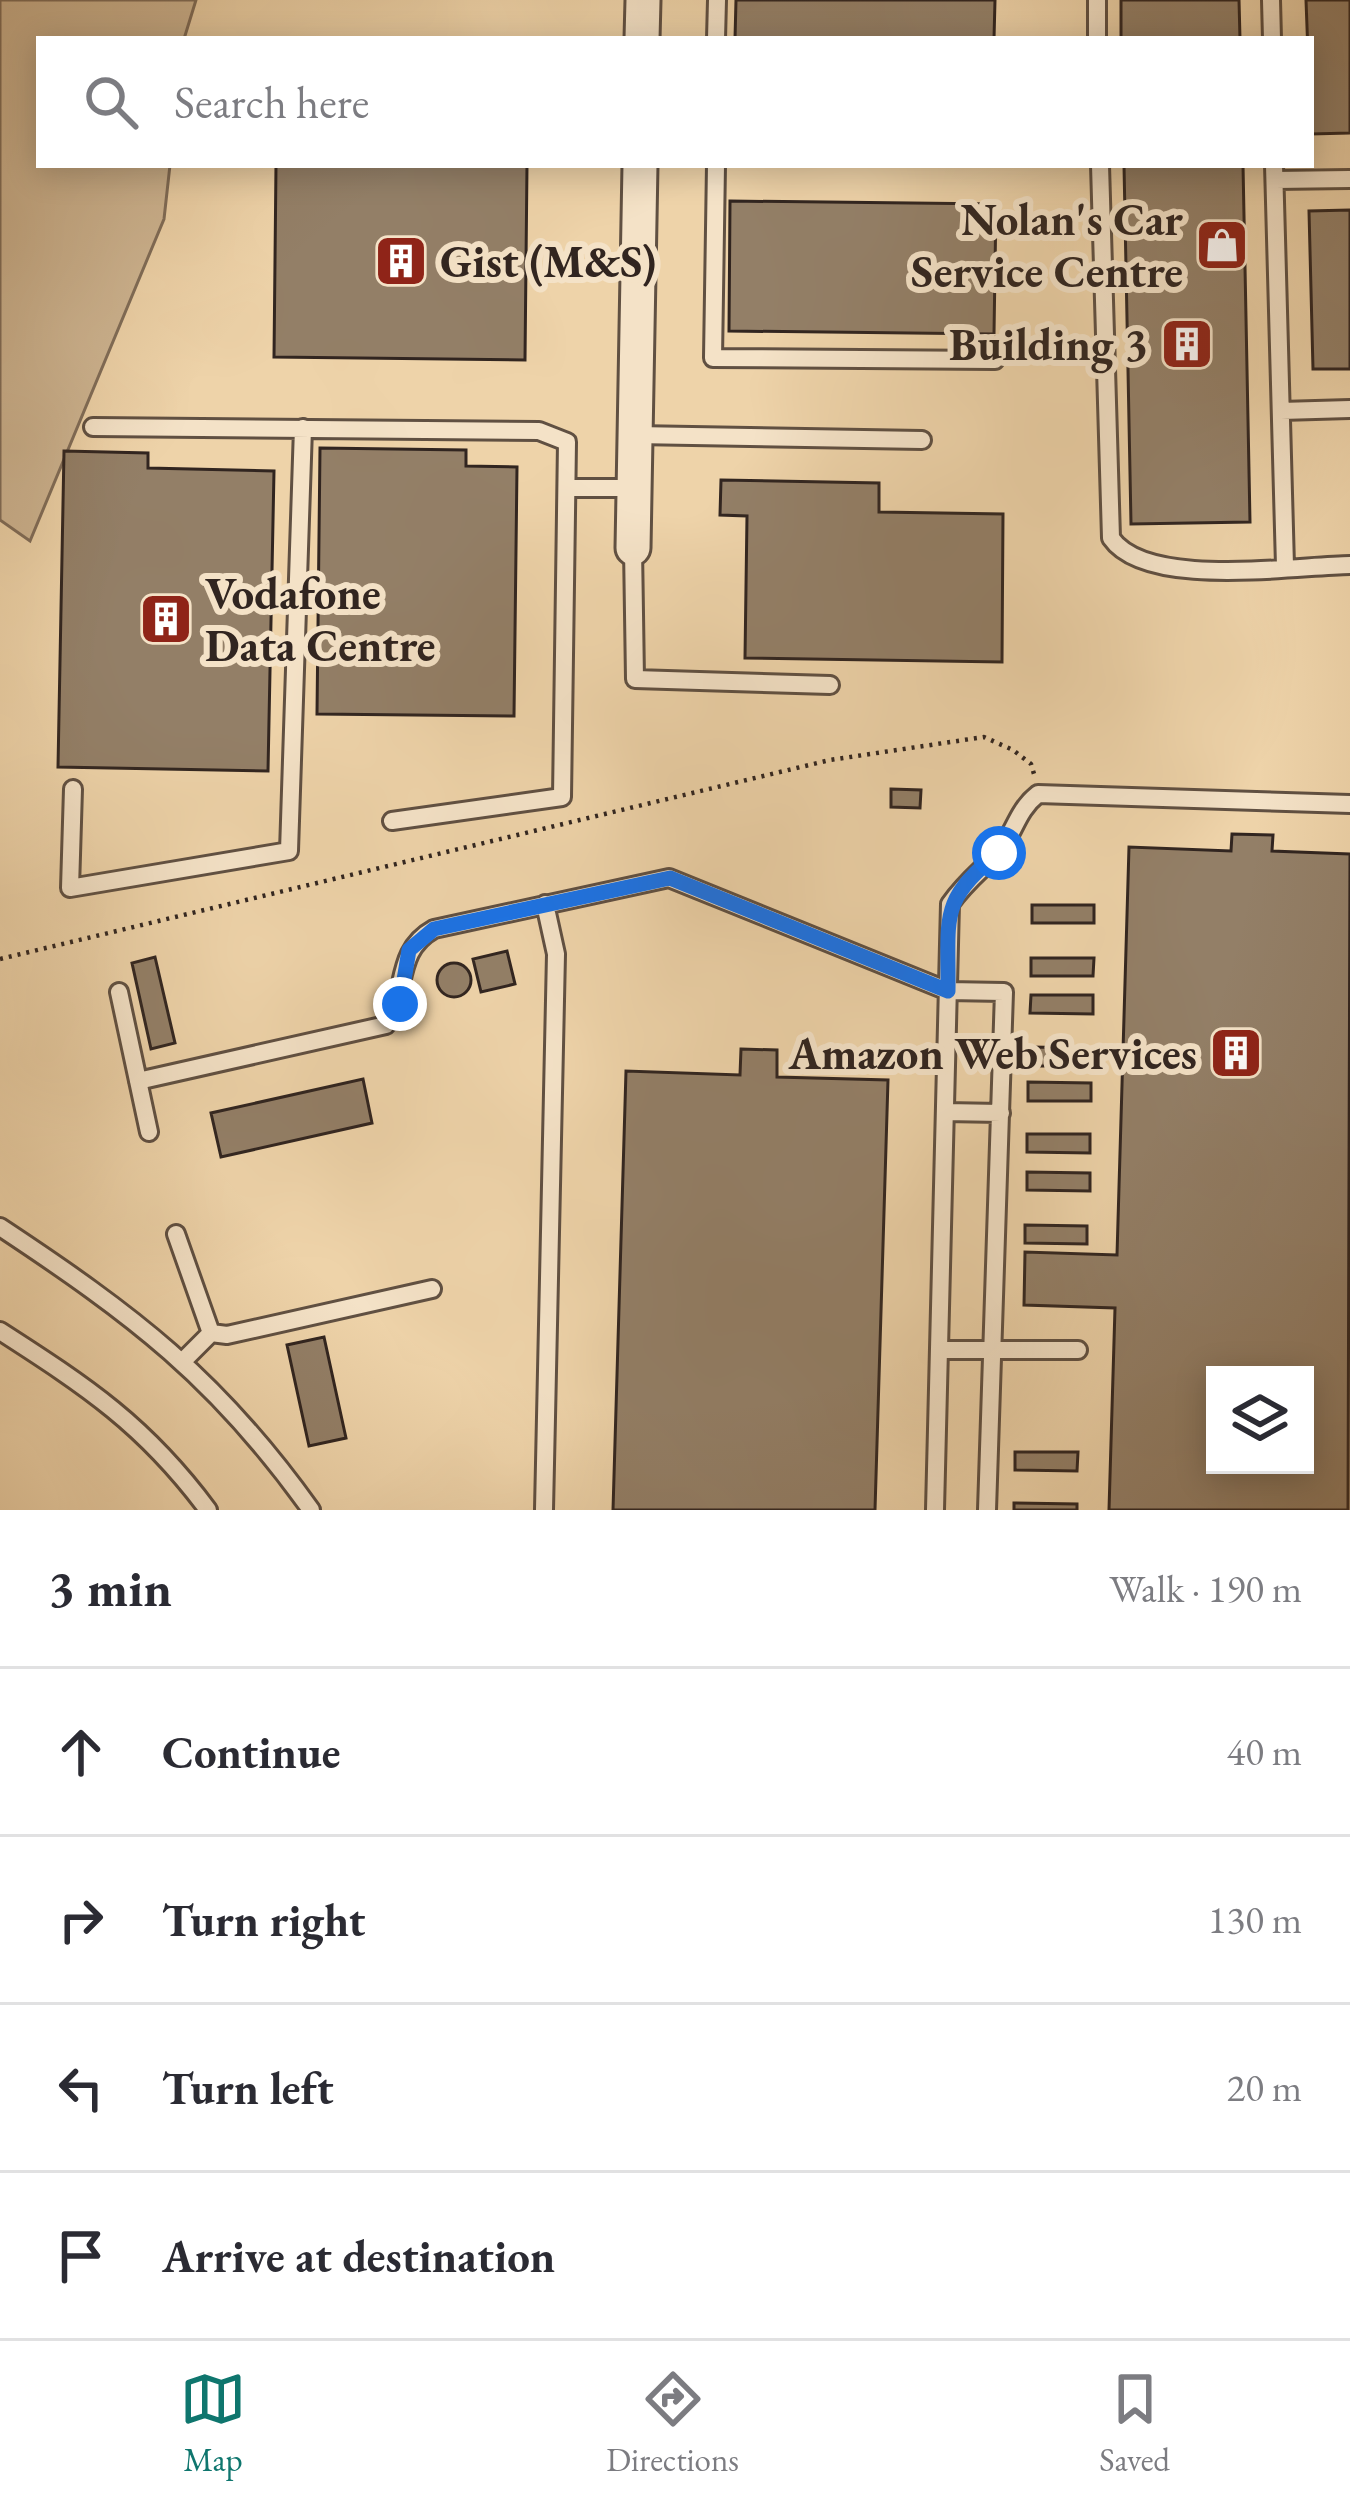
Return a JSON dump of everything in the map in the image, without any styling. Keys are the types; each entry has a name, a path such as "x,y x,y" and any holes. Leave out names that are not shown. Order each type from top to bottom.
{"street":[{"path":"643,0 643,36"},
{"path":"633,548 640,168"}],"lane":[{"path":"716,36 717,0"},
{"path":"1096,0 1097,36"},
{"path":"1271,0 1272,36"},
{"path":"716,168 713,358 995,360"},
{"path":"1100,168 1111,538 1122,553 1173,570 1350,565"},
{"path":"1285,566 1275,173 1350,179"},
{"path":"1281,411 1350,410"},
{"path":"93,427 538,431 567,442 562,797 392,820"},
{"path":"74,789 70,888 289,851 303,428"},
{"path":"635,435 922,440"},
{"path":"569,488 634,488"},
{"path":"633,548 634,679 830,685"},
{"path":"935,1510 950,904 968,877 999,853 1013,819 1038,794 1350,804"},
{"path":"138,1082 386,1025 400,1004 402,968 421,937 651,880 691,882 948,991 1004,992 987,1510"},
{"path":"544,1510 556,954 545,904"},
{"path":"118,992 149,1132"},
{"path":"945,1112 1001,1112"},
{"path":"0,1227 99,1293 184,1360 272,1455 311,1510"},
{"path":"176,1234 211,1333"},
{"path":"211,1333 227,1335 432,1289"},
{"path":"0,1331 104,1397 171,1460 208,1510"},
{"path":"184,1360 211,1333"},
{"path":"940,1349 1078,1350"}],"path":[{"path":"0,959 830,760 983,737 1031,764 1038,794"}],"shaded area":[{"path":"0,0 196,0 185,36 36,36 36,168 170,168 164,219 30,541 0,520"}],"building":[{"path":"736,0 995,0 994,36 735,36"},
{"path":"1121,0 1239,0 1240,36 1121,36"},
{"path":"1306,0 1350,0 1350,133 1314,134 1314,36 1307,36"},
{"name":"Gist (M&S)","path":"276,168 527,168 525,360 274,357"},
{"name":"Building 3","path":"1124,168 1243,168 1250,522 1131,524"},
{"path":"730,201 996,204 994,334 729,331"},
{"path":"1350,210 1350,369 1313,369 1309,211"},
{"path":"320,448 466,450 466,466 517,467 514,716 317,714"},
{"name":"Vodafone Data Centre","path":"64,451 148,453 148,468 274,471 268,771 58,767"},
{"path":"721,480 879,483 879,512 1003,514 1002,662 745,658 747,516 720,515"},
{"path":"891,789 921,790 920,808 891,807"},
{"name":"Amazon Web Services","path":"1232,834 1273,835 1272,851 1350,854 1348,1510 1109,1510 1115,1308 1024,1305 1025,1252 1117,1255 1129,847 1231,851"},
{"path":"1032,905 1094,905 1094,923 1032,923"},
{"path":"507,951 515,984 481,992 473,959"},
{"path":"155,957 175,1043 151,1049 132,963"},
{"path":"1031,958 1094,958 1093,976 1031,976"},
{"path":"454,963 466,968 471,980 466,992 454,997 442,992 437,980 442,968"},
{"path":"1031,995 1093,995 1093,1014 1030,1013"},
{"path":"1029,1047 1092,1048 1091,1066 1029,1066"},
{"name":"Amazon Web Services","path":"741,1049 777,1050 777,1077 888,1080 875,1510 613,1510 626,1071 740,1075"},
{"path":"363,1079 372,1123 221,1157 211,1113"},
{"path":"1028,1082 1091,1083 1091,1101 1028,1101"},
{"path":"1027,1134 1090,1134 1090,1153 1027,1152"},
{"path":"1027,1172 1090,1173 1090,1191 1027,1190"},
{"path":"1025,1225 1087,1226 1087,1244 1025,1243"},
{"path":"324,1337 346,1438 309,1446 287,1345"},
{"path":"1015,1452 1078,1452 1077,1471 1015,1470"},
{"path":"1014,1503 1077,1504 1077,1510 1014,1510"}],"place":[{"name":"Nolan's Car Service Centre","path":"1222,245"},
{"name":"Gist (M&S)","path":"401,261"},
{"name":"Building 3","path":"1187,344"},
{"name":"Vodafone Data Centre","path":"166,619"},
{"name":"Amazon Web Services","path":"1236,1053"}],"route":[{"path":"400,1004 402,968 409,950 434,929 670,878 691,882 933,980 948,991 950,904 968,877 999,853"}]}
